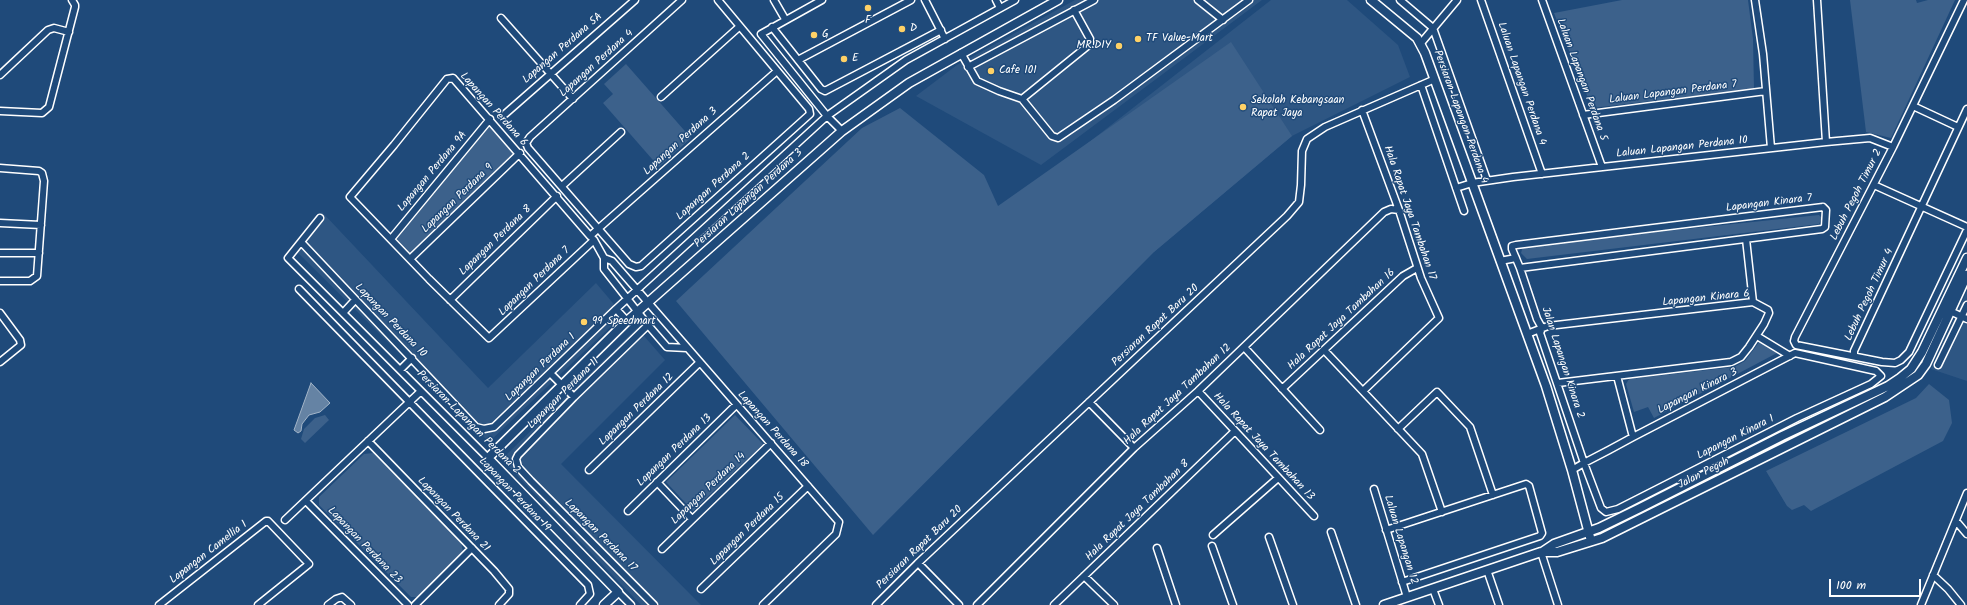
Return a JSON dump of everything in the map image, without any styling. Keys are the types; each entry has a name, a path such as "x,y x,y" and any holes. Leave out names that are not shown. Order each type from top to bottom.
{"street":[{"path":"0,111 42,113 49,107 75,7 72,0"},
{"name":"Lapangan Perdana 5A","path":"504,114 635,0"},
{"name":"Lapangan Perdana 4","path":"562,186 528,148 526,143 530,137 682,0"},
{"path":"718,0 739,27 777,70"},
{"path":"774,0 786,20"},
{"path":"822,0 761,34 827,116 842,131"},
{"path":"798,60 911,0"},
{"path":"925,0 945,39"},
{"path":"998,0 1000,8"},
{"path":"827,116 906,60 1015,0"},
{"name":"Persiaran Lapangan Perdana 3","path":"488,458 627,321 842,131 909,83 1058,0"},
{"path":"968,67 1094,0"},
{"path":"1198,0 1222,20"},
{"path":"961,53 968,67 980,82 1022,99 1052,136 1058,138 1063,136 1249,0"},
{"name":"Persiaran Lapangan Perdana 4","path":"1371,0 1421,43 1546,386 1592,541"},
{"path":"1400,0 1434,28 1487,180"},
{"path":"1421,43 1457,0"},
{"name":"Laluan Lapangan Perdana 4","path":"1481,0 1542,174"},
{"name":"Laluan Lapangan Perdana 5","path":"1544,0 1602,167"},
{"path":"1756,0 1771,148"},
{"path":"1817,0 1826,142"},
{"name":"Lebuh Pegoh Timur 2","path":"1854,356 1796,345 1794,341 1893,147 1964,0"},
{"path":"1022,99 1090,44 1090,39 1074,10"},
{"path":"501,18 573,99"},
{"path":"661,97 739,27"},
{"path":"772,27 821,90 825,91 941,30"},
{"path":"0,75 48,30 54,28 69,32"},
{"name":"Lapangan Perdana 2","path":"599,228 629,264 636,267 641,266 810,114 809,109 777,70"},
{"name":"Lapangan Perdana 3","path":"592,238 599,228 777,70"},
{"name":"Lapangan Perdana 6","path":"391,239 350,197 449,78 454,79 520,153 592,238 604,258 604,269 637,312"},
{"name":"Persiaran Rapat Baru 20","path":"876,605 918,563 1287,216 1299,202 1302,151 1307,139 1324,127 1435,79"},
{"path":"1421,85 1464,211"},
{"name":"Laluan Lapangan Perdana 7","path":"1583,115 1766,91"},
{"path":"1913,106 1958,127"},
{"name":"Lebuh Pegoh Timur 4","path":"1967,109 1854,352 1854,356 1895,363 1901,360 1909,352 1967,228"},
{"name":"Hala Rapat Jaya Tambahan 17","path":"1362,110 1399,210 1417,268 1429,298 1438,315 1437,321 1363,391"},
{"name":"Lapangan Perdana 1","path":"464,414 476,427 484,429 494,427 626,299 827,116"},
{"name":"Lapangan Perdana 9A","path":"391,239 490,119"},
{"path":"599,228 562,186 621,132"},
{"name":"Laluan Lapangan Perdana 10","path":"1456,188 1487,180 1826,142 1870,138 1893,147"},
{"name":"Lapangan Perdana 9","path":"410,259 520,153"},
{"path":"0,168 40,171 44,180 37,276 30,281 0,281"},
{"path":"1874,185 1967,228"},
{"name":"Lapangan Perdana 8","path":"450,300 557,196"},
{"name":"Lapangan Kinara 7","path":"1516,258 1512,249 1512,246 1516,245 1823,207 1826,210 1825,227 1822,229 1520,268"},
{"name":"Hala Rapat Jaya Tambahan 12","path":"977,605 1134,448 1198,391 1384,212 1391,209 1399,210"},
{"path":"302,242 320,218"},
{"path":"0,223 41,225"},
{"name":"Lapangan Perdana 7","path":"450,300 489,338 592,238"},
{"path":"391,239 450,300"},
{"path":"1746,239 1753,302"},
{"name":"Persiaran Lapangan Perdana 2","path":"302,242 288,258 488,458 631,605"},
{"name":"Lapangan Perdana 10","path":"302,242 464,414"},
{"path":"0,253 39,253"},
{"name":"Lapangan Perdana 6","path":"604,258 612,261 647,304"},
{"path":"1500,261 1516,258 1520,268"},
{"path":"1558,605 1541,552 1554,544 1589,531 1640,508 1788,433 1888,386 1911,369 1917,362 1967,258"},
{"name":"Hala Rapat Jaya Tambahan 16","path":"1282,389 1403,276 1417,268"},
{"name":"Jalan Lapangan Kinara 2","path":"1520,268 1537,319 1542,328 1540,333 1584,463"},
{"name":"Jalan Pegoh","path":"1384,605 1541,552 1557,552 1592,541 1670,504 1896,391 1918,375 1926,364 1967,275"},
{"path":"299,289 409,402"},
{"path":"1937,323 1950,311 1950,296"},
{"path":"343,312 355,300"},
{"name":"Lapangan Kinara 6","path":"1526,334 1542,328 1753,302 1764,307 1769,313 1757,336 1741,357 1731,362 1558,383"},
{"name":"Lapangan Perdana 18","path":"647,304 837,519 839,527 836,534 763,605"},
{"path":"1938,365 1964,318 1967,305"},
{"path":"616,309 627,321"},
{"path":"1950,311 1964,318"},
{"path":"637,312 668,347 687,348"},
{"path":"0,313 20,340 21,345 18,349 0,362"},
{"name":"Lapangan Perdana 11","path":"531,481 518,466 516,459 518,455 648,324"},
{"path":"1757,336 1790,356"},
{"path":"1244,347 1320,430"},
{"path":"1324,350 1422,454 1442,512"},
{"name":"Lapangan Kinara 3","path":"1572,470 1795,353 1838,362"},
{"path":"400,370 412,358"},
{"name":"Lapangan Kinara 1","path":"1584,463 1601,508 1606,512 1618,509 1798,418 1871,384 1880,376 1876,371 1838,362"},
{"name":"Lapangan Perdana 12","path":"589,470 699,363"},
{"path":"550,373 574,397"},
{"path":"1617,376 1633,437"},
{"path":"286,520 421,391"},
{"name":"Hala Rapat Jaya Tambahan 13","path":"1198,391 1314,516"},
{"path":"1398,430 1437,392 1470,428 1493,495"},
{"name":"Lapangan Perdana 19","path":"409,402 588,585 590,594 580,605"},
{"path":"1089,402 1134,448"},
{"name":"Lapangan Perdana 13","path":"628,510 736,405"},
{"name":"Hala Rapat Jaya Tambahan 8","path":"1054,605 1235,431"},
{"name":"Lapangan Perdana 21","path":"368,441 472,548 508,588 509,594 499,605"},
{"name":"Lapangan Perdana 14","path":"662,549 771,443"},
{"path":"1213,535 1278,478"},
{"name":"Lapangan Perdana 17","path":"531,481 654,605"},
{"path":"657,482 692,519"},
{"path":"1386,530 1526,484 1529,486 1542,534 1402,582"},
{"name":"Lapangan Perdana 15","path":"701,589 808,486"},
{"name":"Laluan Lapangan 12","path":"1374,490 1407,597"},
{"path":"1921,605 1967,493"},
{"name":"Lapangan Perdana 23","path":"306,501 408,605"},
{"name":"Lapangan Camellia 1","path":"159,605 266,521 271,523 309,564 258,605"},
{"path":"1956,521 1967,534"},
{"path":"1331,532 1356,605"},
{"path":"1269,538 1293,605"},
{"path":"1212,546 1233,605"},
{"path":"415,605 472,548"},
{"path":"1157,548 1176,605"},
{"path":"918,563 959,605"},
{"path":"1487,570 1499,605"},
{"path":"1933,575 1948,589 1961,605"},
{"path":"1084,576 1114,605"},
{"path":"1433,589 1439,605"},
{"path":"604,605 618,592"},
{"path":"328,605 336,599 342,597 351,605"}],"shaded area":[{"path":"1075,0 1262,0 1041,165 916,96 957,65"},
{"name":"Sekolah Kebangsaan Rapat Jaya","path":"1271,0 1347,0 1398,45 1410,77 1292,136 1154,252 1074,154"},
{"path":"1622,0 1748,0 1753,39 1754,89 1592,108 1554,13"},
{"path":"1850,0 1916,0 1917,3 1928,0 1955,0 1891,138 1866,132"},
{"path":"1231,42 1292,136 1154,252 873,535 676,301 862,128 900,108 984,175 998,206"},
{"path":"626,64 691,138 659,167 603,103 613,94 604,84"},
{"path":"490,125 514,153 411,254 397,239"},
{"path":"322,212 488,388 596,283 623,315 489,442 293,248"},
{"path":"1819,215 1822,218 1819,224 1527,259 1521,253 1523,246"},
{"path":"1967,291 1967,381 1931,369"},
{"path":"637,328 665,360 561,464 701,605 641,605 506,464 506,455"},
{"path":"1760,341 1777,353 1654,418 1648,407 1634,412 1626,384 1629,379 1734,367 1745,361"},
{"path":"311,383 330,403 320,412 309,415 302,424 301,431 298,433 294,430"},
{"path":"1929,384 1949,400 1952,423 1943,441 1811,511 1804,505 1792,510 1787,506 1766,471 1916,398"},
{"path":"325,415 329,420 305,443 301,439 304,429 315,418"},
{"path":"735,415 763,444 693,511 666,482"},
{"path":"373,453 461,542 463,552 418,597 411,597 319,505 319,497 364,454"}],"place":[{"name":"F","path":"868,8"},
{"name":"D","path":"902,29"},
{"name":"G","path":"814,35"},
{"name":"TF Value-Mart","path":"1138,39"},
{"name":"MR.DIY","path":"1119,46"},
{"name":"E","path":"844,59"},
{"name":"Cafe 101","path":"991,71"},
{"name":"Sekolah Kebangsaan Rapat Jaya","path":"1243,107"},
{"name":"99 Speedmart","path":"584,322"}]}
